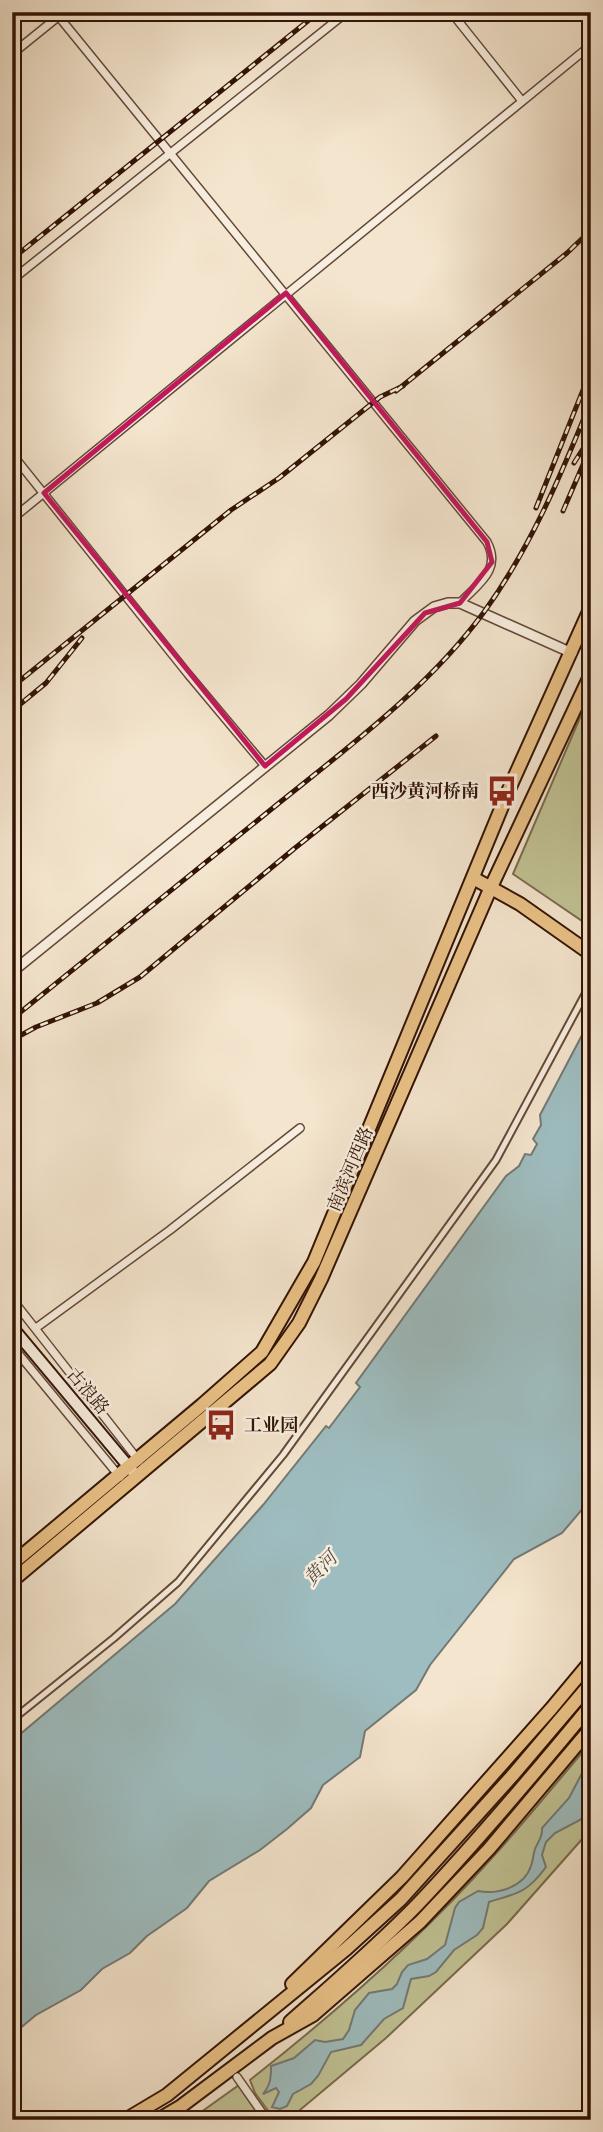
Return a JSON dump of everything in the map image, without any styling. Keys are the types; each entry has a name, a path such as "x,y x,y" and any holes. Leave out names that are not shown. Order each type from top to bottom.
{"main road":[{"path":"572,653 591,607"},
{"name":"南滨河西路","path":"12,1581 262,1352 281,1322 314,1262 510,787 572,653"},
{"name":"南滨河西路","path":"12,1564 270,1364 299,1323 321,1279 491,887 591,674"},
{"path":"473,878 491,887 591,954"},
{"name":"古浪路","path":"12,1327 133,1472"},
{"path":"218,2054 242,2025 293,1984 402,1877 591,1661"},
{"path":"125,2120 167,2095 346,1950 401,1899 512,1776 591,1683"},
{"path":"158,2120 180,2107 272,2038 373,1949 415,1907 522,1788 591,1705"},
{"path":"272,2038 313,2015 420,1922 489,1849 591,1728"}],"street":[{"path":"12,280 347,12"},
{"path":"451,12 522,101"},
{"path":"12,54 59,14 486,542 492,552 489,571 460,603"},
{"path":"12,519 591,45"},
{"path":"12,454 265,766"},
{"path":"12,972 346,699 425,613 448,603 460,603 572,653"},
{"path":"12,1720 114,1638 178,1582 283,1455 496,1160 591,983"},
{"path":"36,1328 170,1230 300,1128"},
{"path":"12,1299 36,1328 133,1472"},
{"path":"13,1348 133,1472"},
{"path":"237,2077 267,2120"}],"highlighted area":[{"path":"286,293 487,542 492,562 460,603 425,613 346,699 265,766 44,493"}],"green space":[{"path":"591,692 591,927 513,874"},
{"path":"591,1742 591,1829 507,1924 386,2038 288,2120 275,2120 255,2093 250,2080 405,1948 503,1846"},
{"path":"239,2085 263,2120 190,2120"}],"water":[{"name":"黄河","path":"591,1018 591,1499 562,1533 514,1559 430,1665 416,1690 365,1731 360,1757 323,1785 311,1808 260,1850 209,1881 187,1908 147,1936 130,1953 102,1969 81,1990 36,2015 12,2035 12,1741 175,1604 263,1505 326,1426 329,1428 360,1387 356,1383 506,1176 519,1166 525,1154 531,1155 537,1144 533,1139 541,1125 540,1115"},
{"path":"591,1756 591,1809 580,1820 555,1833 546,1842 542,1855 546,1867 539,1876 521,1891 489,1902 483,1928 477,1935 454,1950 436,1972 411,1979 403,2008 384,2019 361,2045 331,2052 311,2084 293,2094 287,2106 280,2109 272,2107 279,2092 276,2088 263,2094 270,2080 271,2066 294,2058 315,2040 325,2042 343,2039 349,2030 355,2010 369,1993 392,1989 408,1965 427,1959 445,1945 459,1902 478,1891 502,1890 523,1879 531,1866 542,1828 569,1798"}],"railway":[{"path":"12,259 319,12"},
{"path":"396,391 567,253 591,230"},
{"path":"536,508 591,370"},
{"path":"12,687 231,510 279,478 380,397 403,386"},
{"path":"12,1019 361,737 439,665 484,612 531,536 591,401"},
{"path":"574,463 591,436"},
{"path":"563,511 588,453"},
{"path":"12,711 46,683 82,638"},
{"path":"12,1040 36,1027 97,1003 140,977 295,848 436,736"}],"place":[{"name":"西沙黄河桥南","path":"502,791"},
{"name":"工业园","path":"221,1425"}]}
